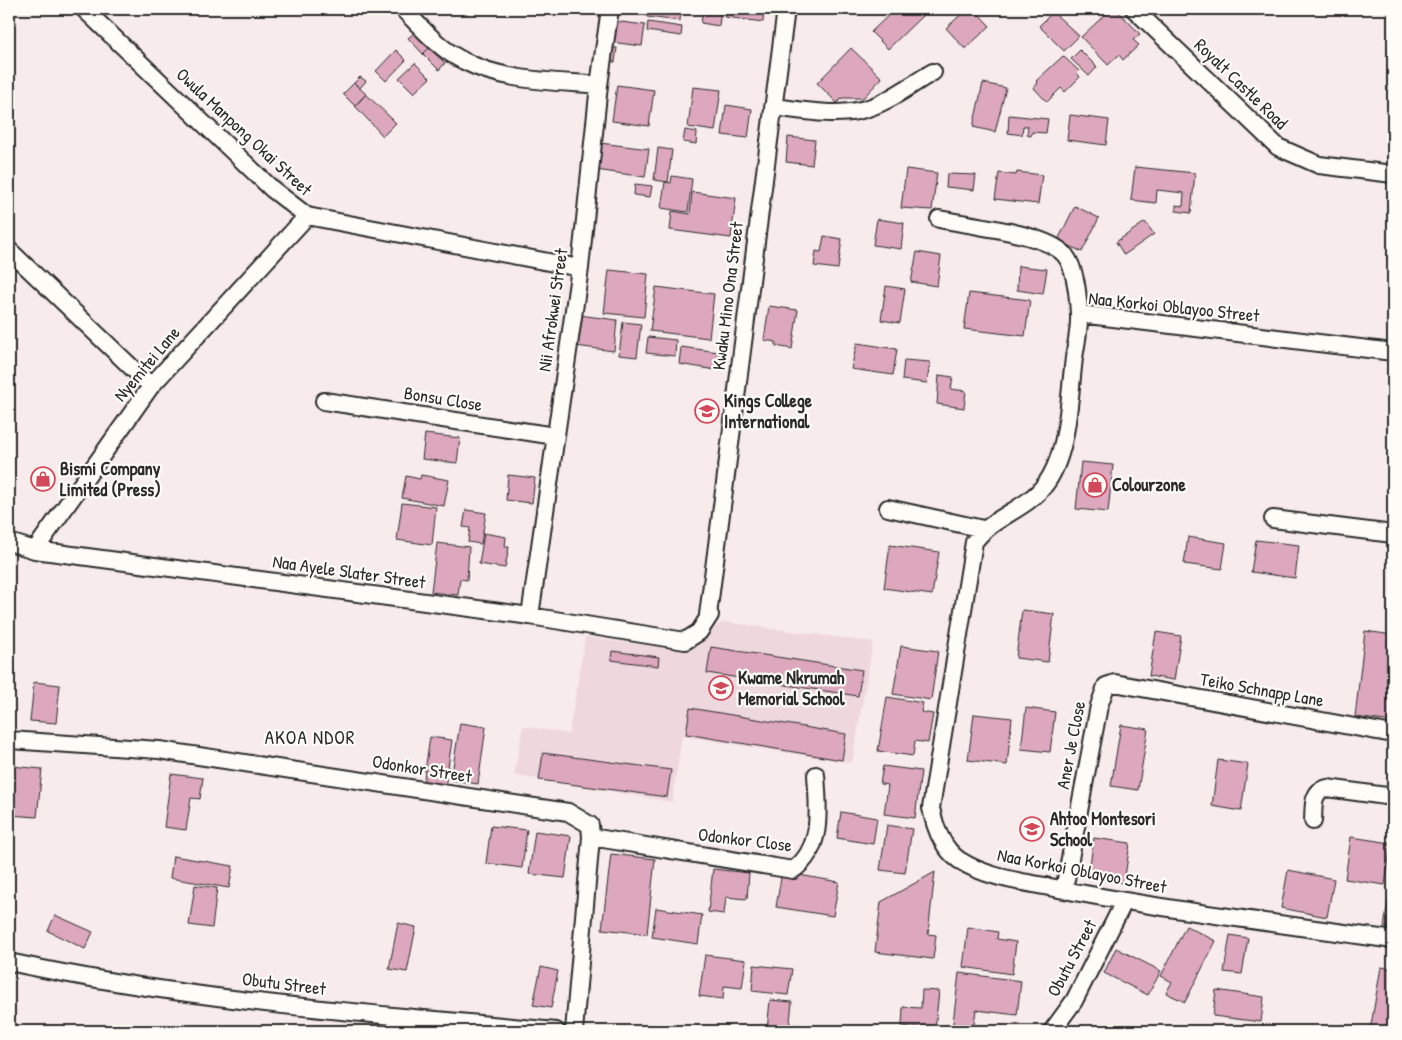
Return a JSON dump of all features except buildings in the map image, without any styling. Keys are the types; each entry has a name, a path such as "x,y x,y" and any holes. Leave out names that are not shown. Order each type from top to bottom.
{"street":[{"name":"Owula Manpong Okai Street","path":"84,9 272,190 307,216 580,268"},
{"path":"403,9 434,40 463,61 504,76 599,85"},
{"name":"Nii Afrokwei Street","path":"530,616 580,268 599,85 610,9"},
{"name":"Kwaku Mino Ona Street","path":"685,640 699,632 710,615 708,615 786,9"},
{"name":"Royalt Castle Road","path":"1134,9 1278,147 1319,165 1393,174"},
{"path":"772,107 840,113 860,111 877,105 933,72"},
{"name":"Nyemitei Lane","path":"35,550 151,386 307,216"},
{"path":"939,219 1032,238 1050,244 1064,254 1072,267 1080,314"},
{"path":"9,250 151,386"},
{"name":"Naa Korkoi Oblayoo Street","path":"1393,352 1080,314 1062,444 1056,466 1045,485 1032,500 983,529 974,542 931,808 935,828 945,846 958,858 978,870 1007,879 1124,902 1393,940"},
{"name":"Bonsu Close","path":"324,401 556,436"},
{"path":"888,508 983,529"},
{"path":"1273,519 1393,534"},
{"name":"Naa Ayele Slater Street","path":"9,542 35,550 530,616 685,640"},
{"name":"Aner Je Close","path":"1064,890 1102,693 1106,686 1115,683 1124,685"},
{"name":"Teiko Schnapp Lane","path":"1124,685 1393,734"},
{"name":"Odonkor Street","path":"9,740 159,750 568,812 590,825 591,837"},
{"name":"Odonkor Close","path":"591,837 793,870 802,864 817,830 819,813 816,776"},
{"path":"1313,821 1316,794 1321,789 1327,788 1386,796 1393,794"},
{"path":"574,1031 591,837"},
{"name":"Obutu Street","path":"1052,1031 1074,1001 1124,902"},
{"name":"Obutu Street","path":"9,962 65,974 175,991 323,1010 556,1031"}],"shaded area":[{"name":"Kwame Nkrumah Memorial School","path":"723,622 873,642 852,763 682,736 672,802 514,775 523,726 569,734 585,637 682,650"}],"place":[{"name":"Kings College International","path":"707,411"},
{"name":"Bismi Company Limited (Press)","path":"43,479"},
{"name":"Colourzone","path":"1095,485"},
{"name":"Kwame Nkrumah Memorial School","path":"721,688"},
{"name":"Ahtoo Montesori School","path":"1032,829"}],"district":[{"name":"AKOA NDOR","path":"310,737"}]}
